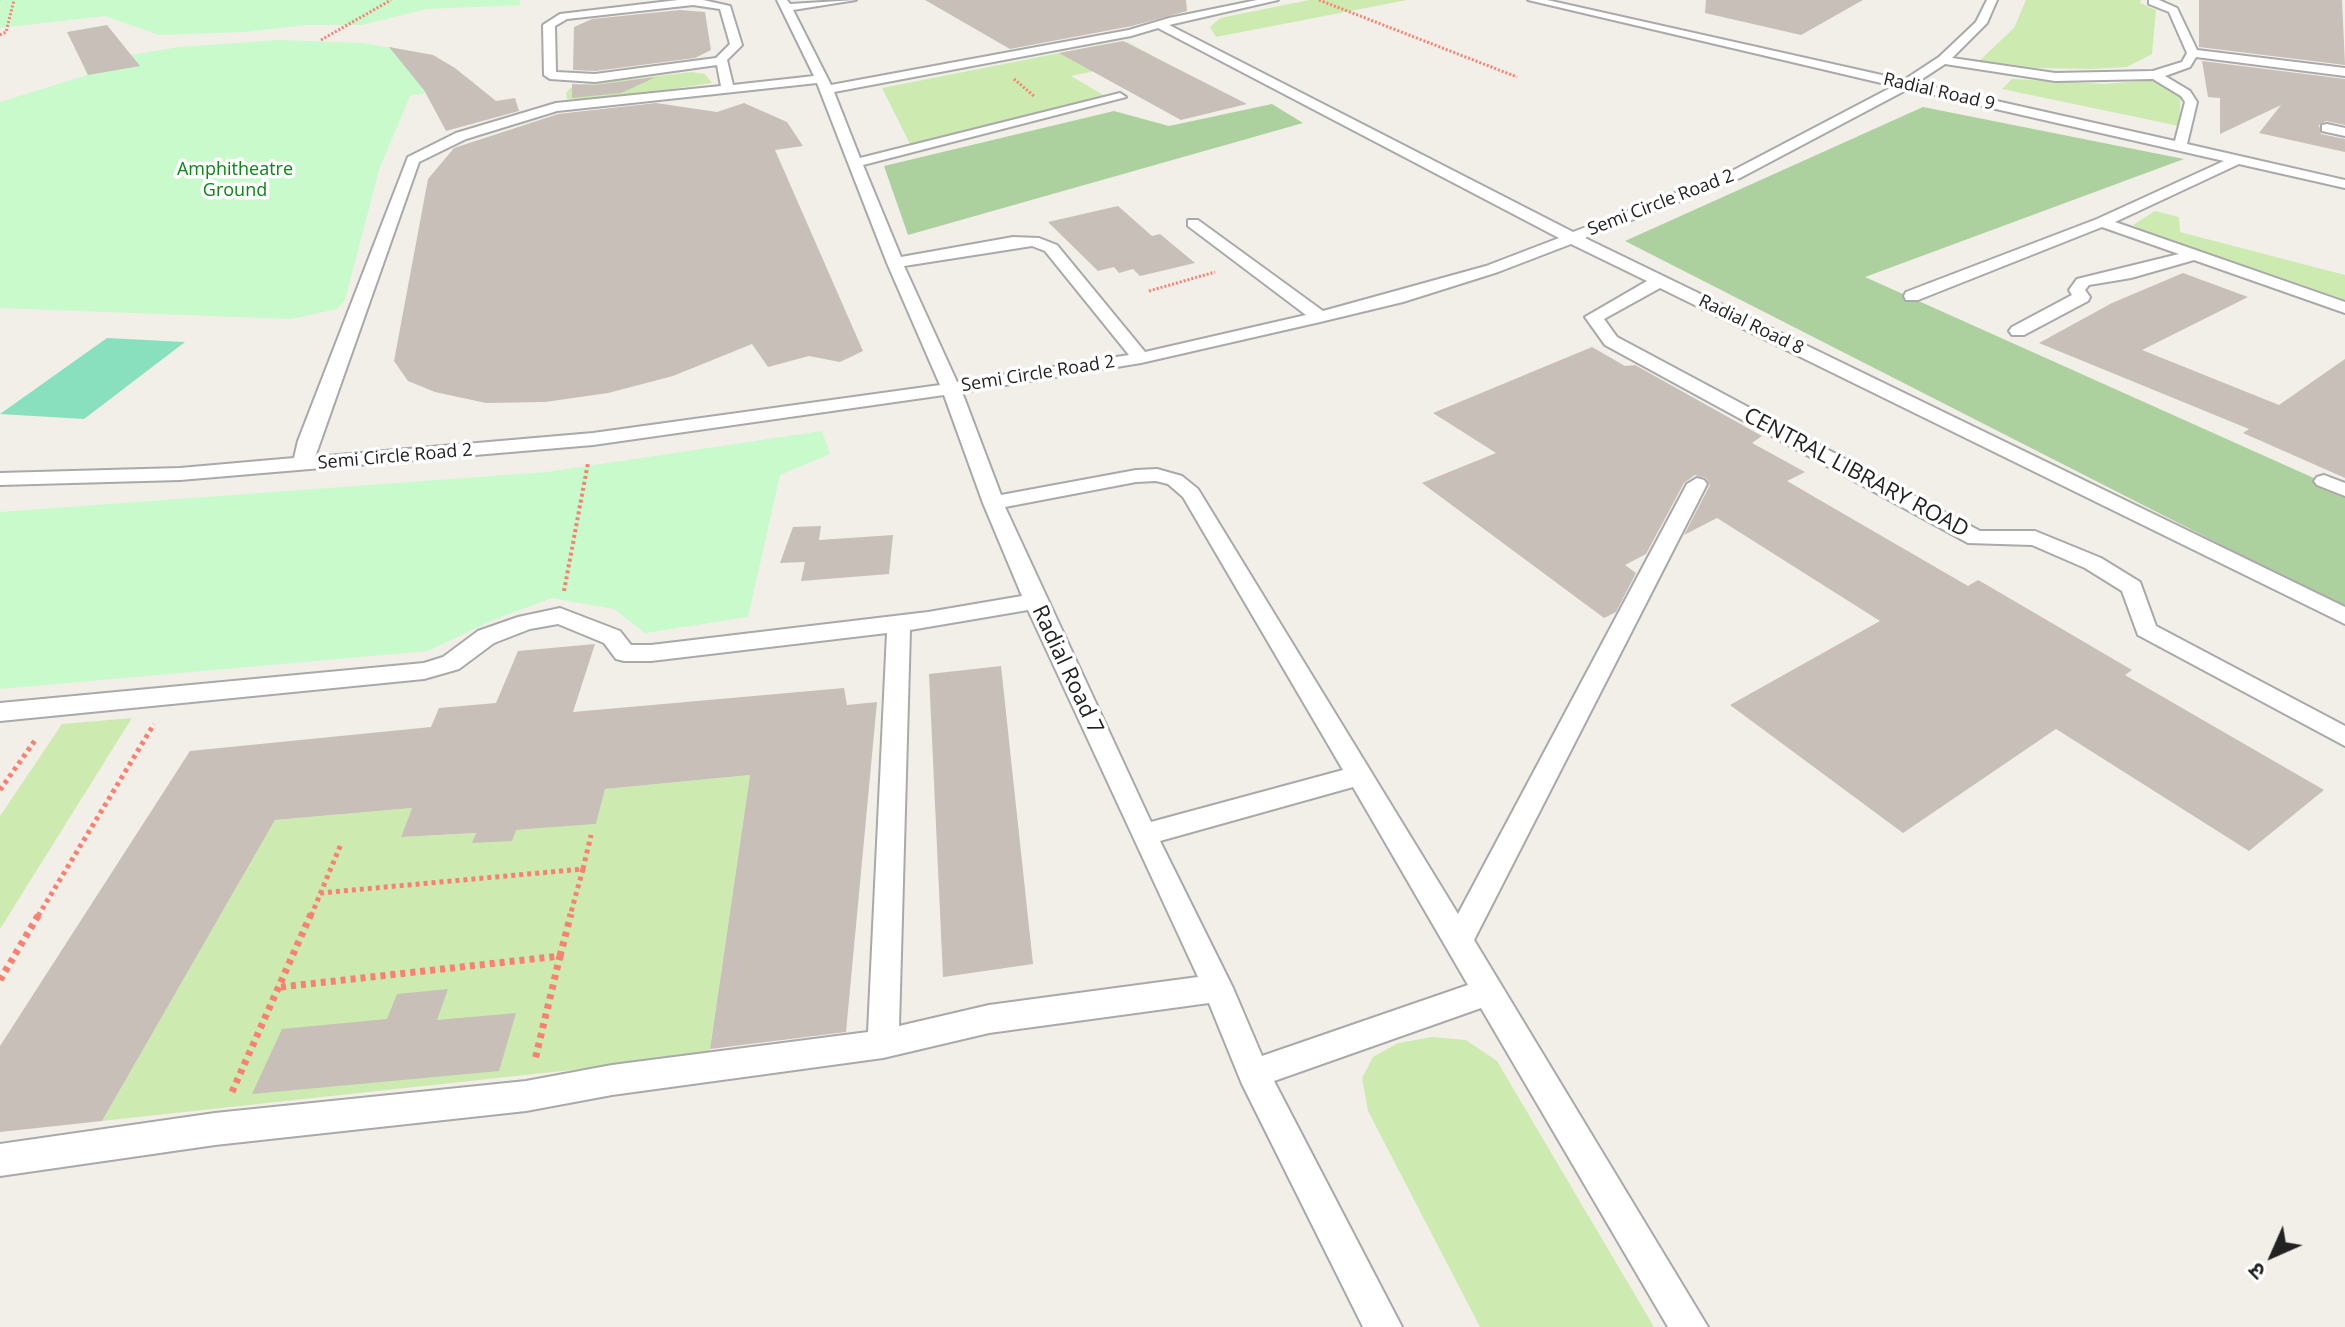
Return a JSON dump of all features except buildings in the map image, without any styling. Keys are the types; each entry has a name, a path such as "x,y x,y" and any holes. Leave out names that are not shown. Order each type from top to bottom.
{"lane":[{"path":"783,4 851,0"},
{"path":"303,465 308,441 376,267 413,160 461,136 556,107 728,89 824,84 988,59 1269,0"},
{"name":"Radial Road 9","path":"1533,0 2345,184"},
{"path":"2154,0 2154,4 2173,10 2193,53"},
{"path":"556,107 545,102 546,93 559,86 595,78 722,61 736,45 725,6 693,2 630,7 549,19 550,75 595,78"},
{"name":"Semi Circle Road 2","path":"0,479 180,474 593,439 1141,358 1320,317 1492,269 1735,175 1905,85 1943,60 1981,23 1987,2"},
{"name":"Radial Road 7","path":"783,4 824,84 895,263 951,388 993,503 1035,601 1218,988 1253,1074 1383,1327"},
{"name":"Radial Road 8","path":"1161,25 1572,238 2345,616"},
{"path":"2193,53 2345,72"},
{"path":"1943,60 2055,77 2106,78 2155,75 2186,64 2193,53"},
{"path":"722,61 728,89"},
{"path":"2155,75 2186,94 2191,102 2180,147"},
{"path":"856,163 1120,97"},
{"path":"2327,128 2345,132"},
{"path":"1912,296 2102,222 2237,160"},
{"path":"2102,222 2345,308"},
{"path":"1193,223 1320,317"},
{"path":"895,263 1034,241 1051,248 1141,358"},
{"path":"2018,331 2082,297 2077,290 2083,282 2131,273 2194,255"},
{"name":"CENTRAL LIBRARY ROAD","path":"1660,281 1594,317 1611,341 1976,538 2035,538 2093,563 2132,587 2146,630 2345,737"},
{"path":"993,503 1136,476 1157,475 1175,480 1191,493 1357,776 1689,1327"},
{"path":"2324,481 2345,490"},
{"path":"1458,942 1697,484"},
{"path":"0,712 424,671 451,663 486,637 526,622 560,616 612,637 624,653 899,623 1035,601"},
{"path":"883,1044 899,623"},
{"path":"1143,835 1357,776"},
{"path":"0,1160 215,1129 526,1096 612,1080 883,1044 989,1019 1218,988"},
{"path":"1253,1074 1488,992"}],"path":[{"path":"0,35 6,32 14,0"},
{"path":"321,40 391,0"},
{"path":"1319,0 1517,77"},
{"path":"988,59 1041,101 1046,117"},
{"path":"1149,291 1247,263"},
{"path":"560,616 593,439"},
{"path":"0,980 171,696"},
{"path":"0,790 58,707"},
{"path":"526,1096 591,835"},
{"path":"215,1129 281,987 341,844"},
{"path":"320,893 583,869"},
{"path":"281,987 560,956"}],"green space":[{"path":"0,0 519,0 521,5 427,9 362,25 306,25 245,32 159,35 105,16 0,28"},
{"path":"1309,0 1407,0 1216,37 1210,27 1220,18"},
{"path":"2026,0 2141,0 2140,3 2156,10 2152,54 2127,67 2091,69 2037,68 1979,61 2014,28"},
{"name":"Amphitheatre Ground","path":"279,40 363,43 433,55 475,83 410,96 379,170 345,300 337,309 291,319 0,308 0,102 87,75 82,63 179,47"},
{"path":"1127,42 1157,58 1071,76 1110,99 910,144 882,88 1105,44"},
{"path":"692,72 705,74 712,83 593,101 567,99 566,93 570,88 585,84"},
{"path":"2012,79 2106,84 2150,80 2181,94 2179,126 2002,89"},
{"path":"1272,104 1303,123 908,235 884,166 1114,111 1169,126"},
{"path":"1923,107 2184,159 1865,277 2345,492 2345,608 1625,241"},
{"path":"2155,211 2179,217 2180,232 2345,275 2345,302 2151,235 2133,225"},
{"path":"107,338 185,342 84,419 0,414"},
{"path":"822,431 830,454 780,475 748,617 645,633 614,609 552,598 493,620 428,651 0,689 0,512 547,472"},
{"path":"132,718 0,929 0,816 62,724"},
{"path":"750,775 709,1055 102,1121 275,820 412,808 401,837 476,833 473,843 516,830 596,824 605,789"},
{"path":"1432,1037 1466,1040 1497,1061 1654,1327 1480,1327 1368,1111 1362,1078 1373,1057 1398,1043"}]}
